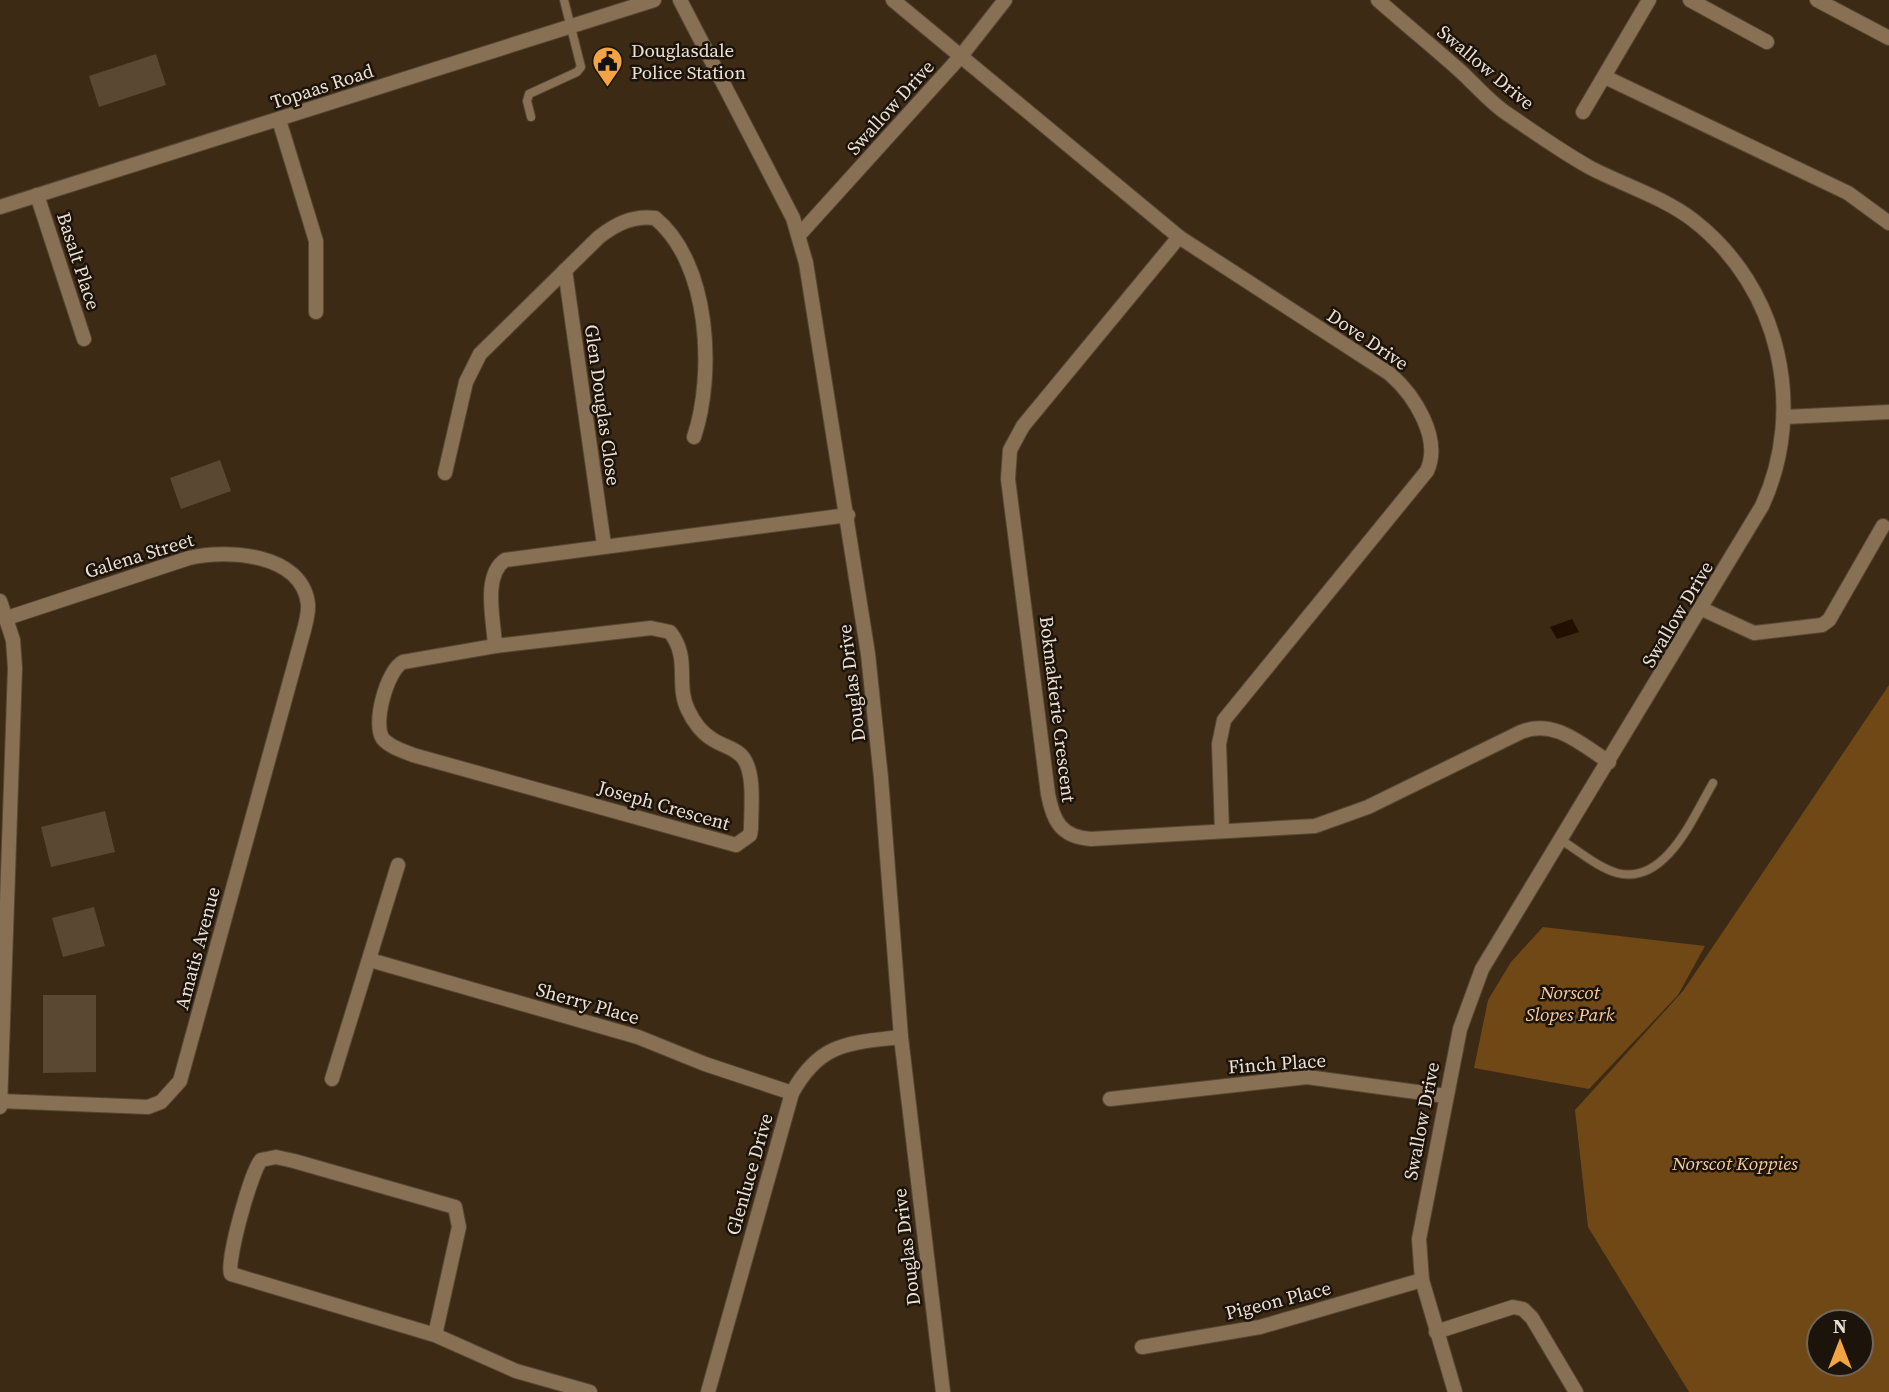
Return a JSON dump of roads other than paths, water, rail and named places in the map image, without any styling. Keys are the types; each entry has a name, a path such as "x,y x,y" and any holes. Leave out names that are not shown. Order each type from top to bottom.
{"street":[{"name":"Topaas Road","path":"0,207 654,0"},
{"name":"Douglas Drive","path":"680,0 800,234 848,515 876,716 901,1037 943,1392"},
{"name":"Dove Drive","path":"893,0 1179,237 1390,374 1412,396 1430,444 1429,466 1421,480 1224,720 1219,744 1222,831"},
{"name":"Swallow Drive","path":"800,234 961,56 1004,0"},
{"name":"Swallow Drive","path":"1378,0 1506,113 1587,166 1693,220 1742,273 1768,321 1784,382 1782,448 1770,490 1702,609 1475,985 1460,1029 1419,1239 1422,1280 1455,1392"},
{"path":"1583,112 1649,0"},
{"path":"1690,0 1767,42"},
{"path":"1817,0 1889,38"},
{"path":"1605,77 1848,193 1889,223"},
{"path":"279,120 316,242 316,312"},
{"name":"Basalt Place","path":"37,195 84,339"},
{"path":"444,473 462,398 475,361 599,237 630,219 655,218 674,237 685,257 697,290 703,334 705,400 694,437"},
{"name":"Bokmakierie Crescent","path":"1179,237 1023,426 1010,450 1009,479 1048,794 1057,824 1069,835 1091,839 1294,828 1340,820 1536,727 1555,729 1609,762"},
{"name":"Glen Douglas Close","path":"565,270 604,545"},
{"path":"1785,417 1889,412"},
{"path":"495,646 492,581 500,563 505,559 848,515"},
{"path":"1702,609 1754,633 1822,625 1829,620 1883,526"},
{"name":"Galena Street","path":"7,618 189,558 215,554 240,555 270,562 297,578 308,603 301,641"},
{"path":"0,601 7,618 15,668 0,1107"},
{"name":"Joseph Crescent","path":"651,628 670,632 683,658 688,710 702,731 740,754 747,765 751,829 747,841 736,845 413,755 385,741 379,720 387,683 396,666 418,658 495,646 651,628"},
{"name":"Amatis Avenue","path":"0,1101 148,1107 161,1102 175,1088 188,1057 301,641"},
{"path":"332,1079 398,865"},
{"name":"Sherry Place","path":"370,960 638,1037 705,1064 792,1093"},
{"name":"Glenluce Drive","path":"708,1392 792,1093 812,1062 834,1048 901,1037"},
{"name":"Finch Place","path":"1110,1099 1307,1077 1446,1096"},
{"path":"435,1335 459,1227 455,1207 294,1161 276,1157 261,1160 253,1177 233,1243 229,1264 231,1275 435,1335 516,1371 590,1392"},
{"name":"Pigeon Place","path":"1142,1347 1260,1327 1422,1280"},
{"path":"1436,1332 1513,1307 1523,1309 1532,1318 1576,1392"}],"lane":[{"path":"531,117 527,101 529,94 580,70 581,58 564,0"},
{"path":"1561,840 1614,872 1629,874 1645,870 1659,863 1674,848 1713,783"}],"place":[{"name":"Douglasdale Police Station","path":"608,88"}],"park label":[{"name":"Norscot Slopes Park","path":"1570,1003"},
{"name":"Norscot Koppies","path":"1735,1163"}]}
